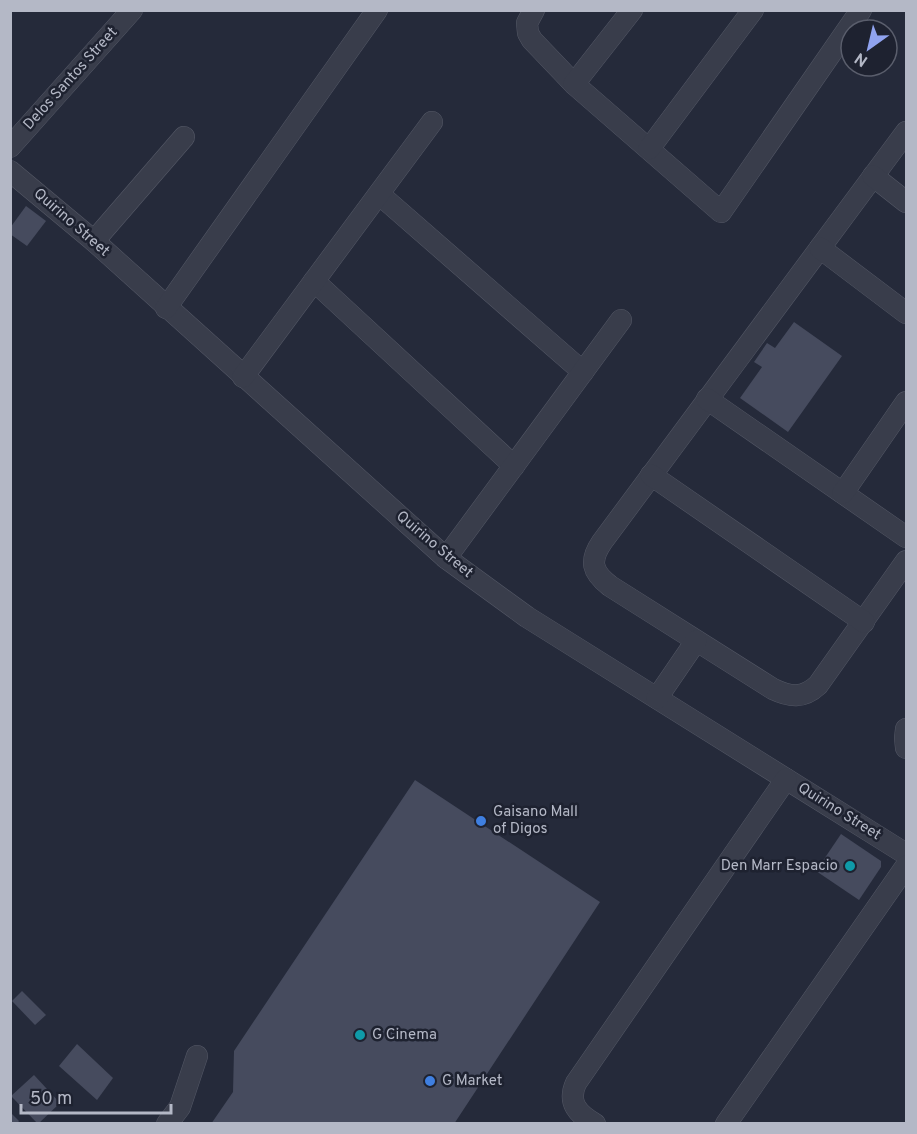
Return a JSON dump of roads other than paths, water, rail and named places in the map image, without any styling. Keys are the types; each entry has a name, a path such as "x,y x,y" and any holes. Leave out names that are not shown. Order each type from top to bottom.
{"street":[{"name":"Delos Santos Street","path":"10,147 132,10"},
{"path":"166,308 377,10"},
{"path":"534,10 527,23 530,37 574,84 721,212 861,10"},
{"path":"574,84 632,10"},
{"path":"649,149 753,10"},
{"path":"243,377 432,122"},
{"path":"906,132 597,549 593,566 595,572 610,586 696,641 773,689 786,695 800,696 810,692 818,685 906,561"},
{"path":"94,241 184,137"},
{"name":"Quirino Street","path":"10,171 94,241 447,558 527,617 906,854"},
{"path":"873,176 906,202"},
{"path":"379,194 583,372"},
{"path":"820,248 906,313"},
{"path":"314,281 514,466"},
{"path":"447,558 621,320"},
{"path":"707,399 906,537"},
{"path":"843,493 906,402"},
{"path":"651,476 864,622"},
{"path":"657,698 696,641"},
{"path":"906,729 906,748"},
{"path":"595,1124 579,1113 573,1104 576,1083 786,778"},
{"path":"726,1124 906,866"},
{"path":"167,1124 180,1107 197,1056"}],"place":[{"name":"Gaisano Mall of Digos","path":"481,821"},
{"name":"Den Marr Espacio","path":"850,866"},
{"name":"G Cinema","path":"360,1035"},
{"name":"G Market","path":"430,1081"}]}
